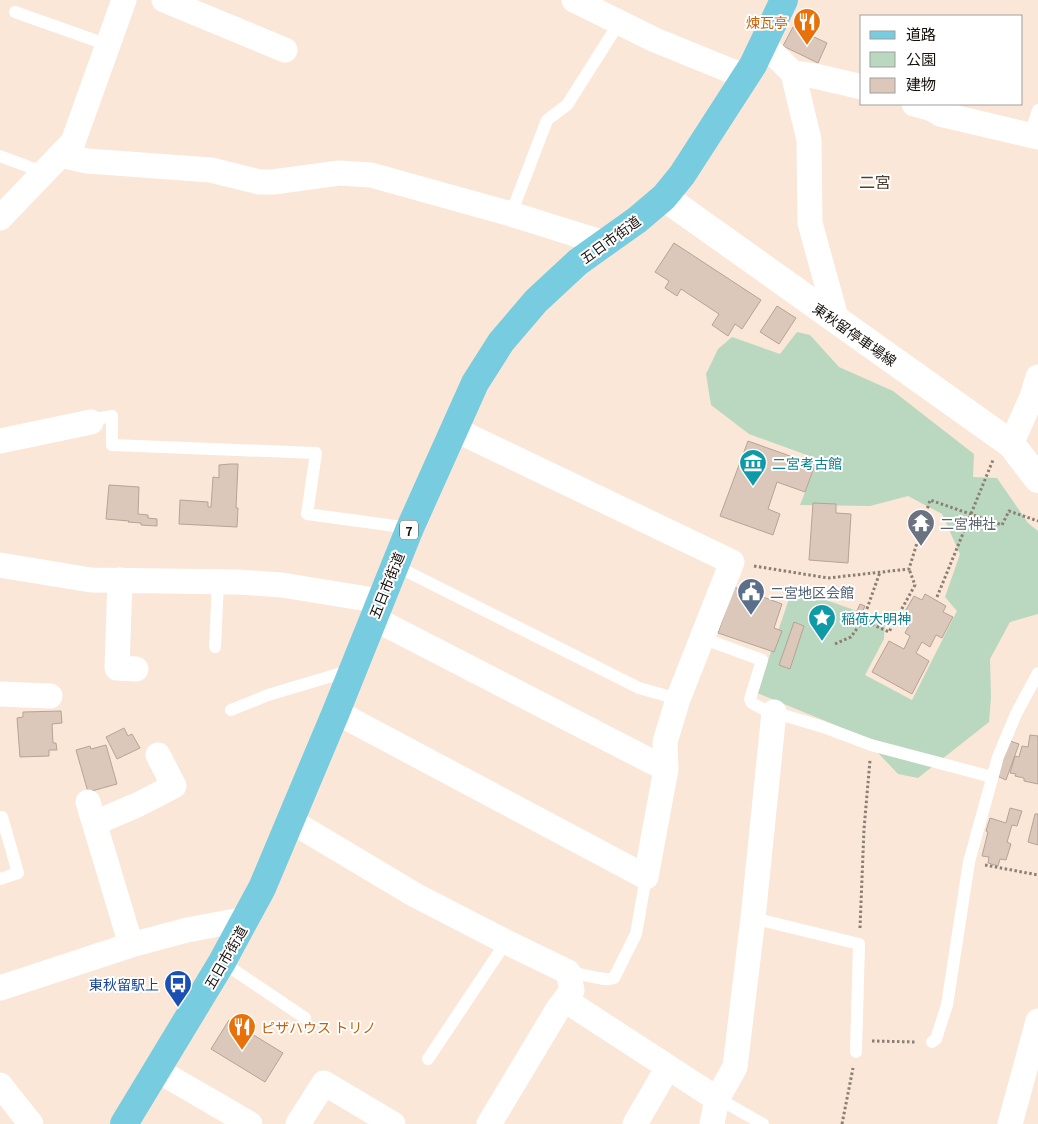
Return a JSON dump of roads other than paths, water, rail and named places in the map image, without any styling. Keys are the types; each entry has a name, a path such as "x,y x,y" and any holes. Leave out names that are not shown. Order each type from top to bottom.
{"main road":[{"name":"五日市街道","path":"124,1124 222,962 262,888 336,712 394,565 475,383 501,342 536,301 578,262 637,220 664,197 682,175 746,77 764,44 784,0"},
{"name":"東秋留停車場線","path":"664,197 837,321 1038,479"}],"street":[{"path":"0,218 73,142 124,0"},
{"path":"164,0 285,50"},
{"path":"574,0 655,40 746,77"},
{"path":"764,44 793,73 809,140 810,223 837,321"},
{"path":"793,73 860,87"},
{"path":"918,105 932,109 940,114 1034,136"},
{"path":"61,155 86,161 211,170 260,182 273,182 339,172 371,175 511,214 604,243"},
{"path":"1003,450 1032,397 1038,376"},
{"path":"0,441 91,422"},
{"path":"336,712 646,877 666,769 665,742 678,699 732,562 454,429"},
{"path":"0,565 91,580 282,585 376,610 666,769"},
{"path":"120,580 117,668 136,669"},
{"path":"0,694 50,696"},
{"path":"712,1124 717,1099 735,1067 774,712"},
{"path":"131,945 92,813 137,805 174,786 158,755"},
{"path":"290,821 415,895 568,972 572,990 558,1009 489,1124"},
{"path":"0,988 131,945 187,930 246,919"},
{"path":"565,1000 717,1099"},
{"path":"1010,1124 1038,1021"},
{"path":"634,1124 668,1067"},
{"path":"158,1070 250,1124"},
{"path":"298,1124 324,1083 393,1124"},
{"path":"0,1085 22,1119"}],"lane":[{"path":"15,12 108,45"},
{"path":"511,214 547,120 567,105 619,23"},
{"path":"1034,136 1038,110"},
{"path":"0,156 43,172"},
{"path":"91,422 96,419 112,416 112,445 316,452 307,514 410,528"},
{"path":"394,565 639,688 678,699"},
{"path":"215,647 218,582"},
{"path":"702,638 762,660 750,699 752,703 762,709 823,727 872,745 992,777"},
{"path":"231,710 268,695 353,670"},
{"path":"932,1042 936,1039 947,1005 970,862 992,777 998,757 1016,714 1038,673"},
{"path":"0,879 18,873 2,817"},
{"path":"568,972 609,980 614,978 636,934 646,877"},
{"path":"752,918 859,944 856,1046"},
{"path":"428,1059 506,942"},
{"path":"222,962 305,1018"},
{"path":"717,1099 764,1124"}],"place":[{"name":"煉瓦亭","path":"807,46"},
{"name":"二宮考古館","path":"753,487"},
{"name":"二宮神社","path":"921,547"},
{"name":"二宮地区会館","path":"751,616"},
{"name":"稲荷大明神","path":"822,642"},
{"name":"東秋留駅上","path":"178,1008"},
{"name":"ピザハウス トリノ","path":"242,1051"}],"district":[{"name":"二宮","path":"875,181"}]}
